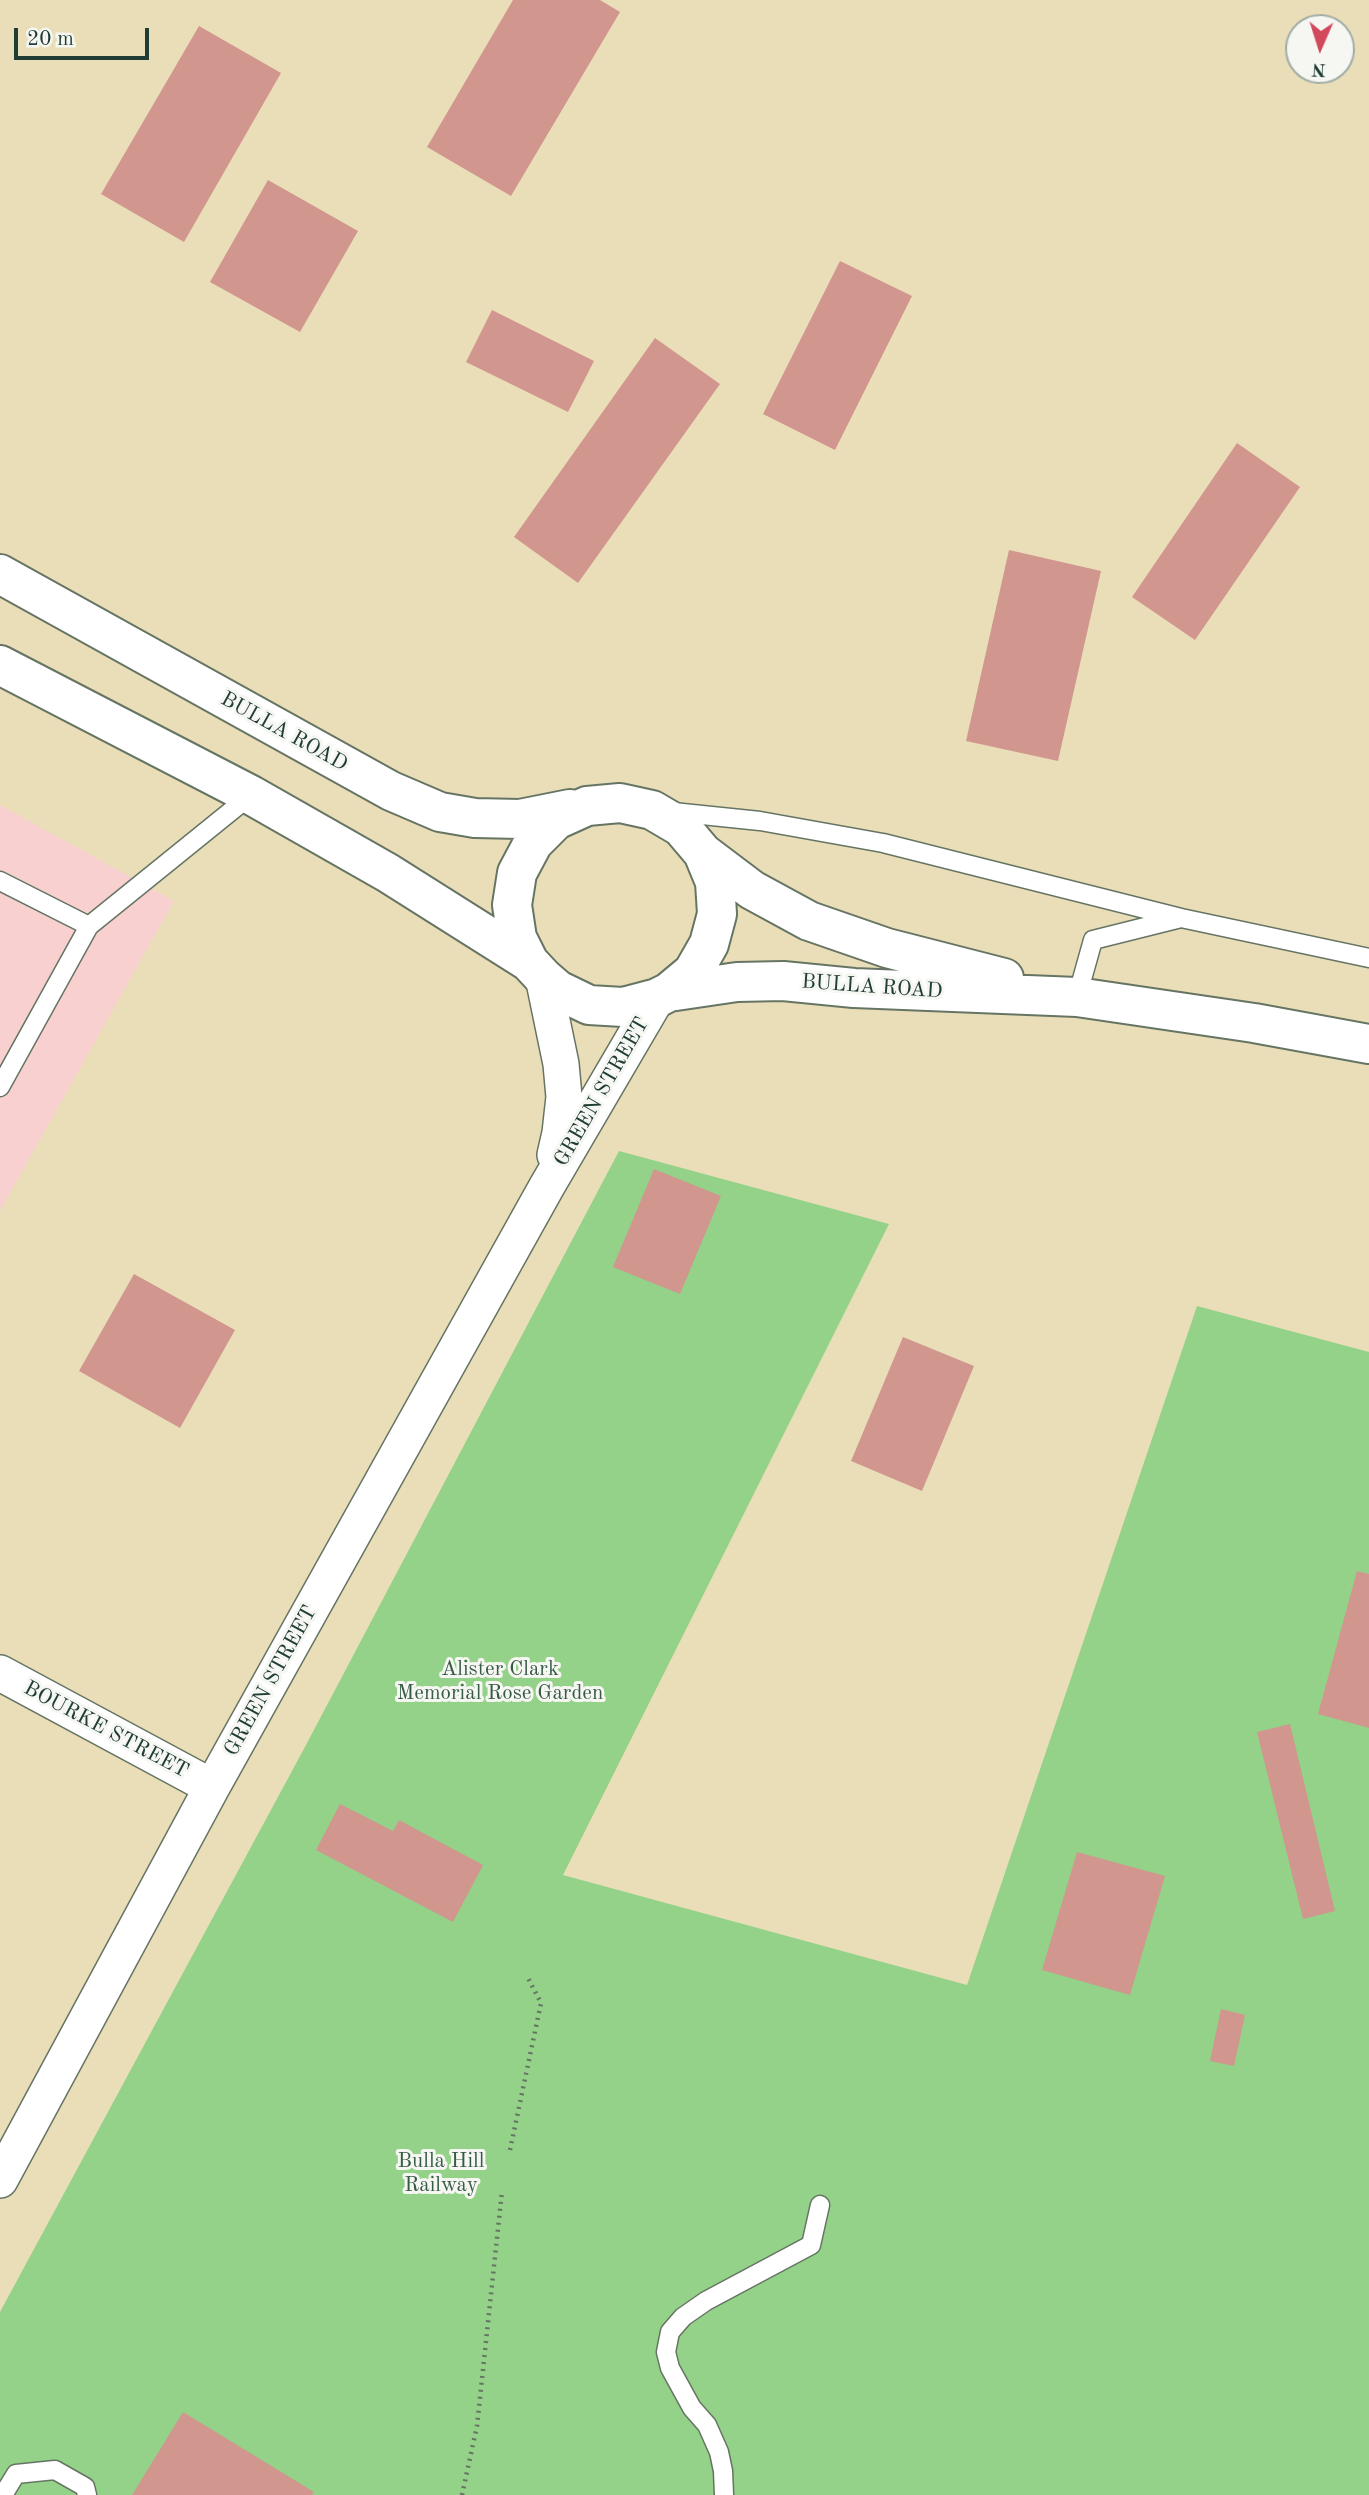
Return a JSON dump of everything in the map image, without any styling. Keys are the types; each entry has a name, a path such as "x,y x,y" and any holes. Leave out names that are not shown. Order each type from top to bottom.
{"main road":[{"name":"BULLA ROAD","path":"0,574 391,791 440,812 475,818 520,819 587,806"},
{"path":"0,664 251,795 388,873 536,970 558,990 589,1004 623,1007 663,995 693,972 709,944 717,914 715,882 703,853 681,827 652,810 620,803 587,806 556,820 533,843 517,873 512,905 517,938 536,970"},
{"name":"BULLA ROAD","path":"703,853 752,890 809,921 887,948 1077,997"},
{"name":"BULLA ROAD","path":"663,995 737,982 783,981 854,988 1077,997 1255,1023 1369,1044"}],"street":[{"name":"GREEN STREET","path":"536,970 561,1064 564,1097 560,1133 547,1186"},
{"name":"GREEN STREET","path":"0,2180 212,1787 547,1186 663,995"},
{"name":"BOURKE STREET","path":"0,1672 212,1787"}],"lane":[{"path":"0,1087 89,926 251,795"},
{"path":"652,810 760,821 883,843 1181,918 1369,958"},
{"path":"0,881 89,926"},
{"path":"1077,997 1093,940 1181,918"},
{"path":"724,2495 719,2452 707,2425 692,2408 670,2368 666,2352 670,2332 683,2317 706,2301 811,2245 820,2205"},
{"path":"3,2495 16,2474 55,2470 85,2487 87,2495"}],"path":[{"path":"510,2150 541,2003 528,1978"},
{"path":"462,2495 477,2426 502,2191"}],"shaded area":[{"path":"0,805 174,901 0,1211"}],"green space":[{"name":"Bulla Hill Railway","path":"619,1151 889,1224 563,1875 967,1985 1197,1306 1369,1352 1369,2495 0,2495 0,2312 306,1745"}],"building":[{"path":"513,0 600,0 620,12 511,196 427,147"},
{"path":"199,26 281,73 184,242 101,194"},
{"path":"268,180 358,231 300,332 210,282"},
{"path":"840,261 912,296 835,450 763,414"},
{"path":"492,310 594,361 568,412 466,362"},
{"path":"655,338 720,384 578,583 514,537"},
{"path":"1237,443 1300,487 1195,640 1132,597"},
{"path":"1009,550 1101,571 1058,761 966,741"},
{"path":"654,1169 721,1196 680,1294 613,1267"},
{"path":"134,1274 235,1330 180,1428 79,1371"},
{"path":"903,1337 974,1366 922,1491 851,1461"},
{"path":"1357,1571 1369,1574 1369,1728 1318,1714"},
{"path":"1290,1724 1335,1911 1303,1919 1257,1732"},
{"path":"340,1804 393,1831 399,1820 483,1865 453,1922 316,1850"},
{"path":"1077,1852 1165,1876 1130,1995 1042,1970"},
{"path":"1221,2009 1245,2015 1234,2066 1210,2061"},
{"path":"183,2412 314,2492 312,2495 132,2495"}],"park label":[{"name":"Alister Clark Memorial Rose Garden","path":"500,1681"}]}
